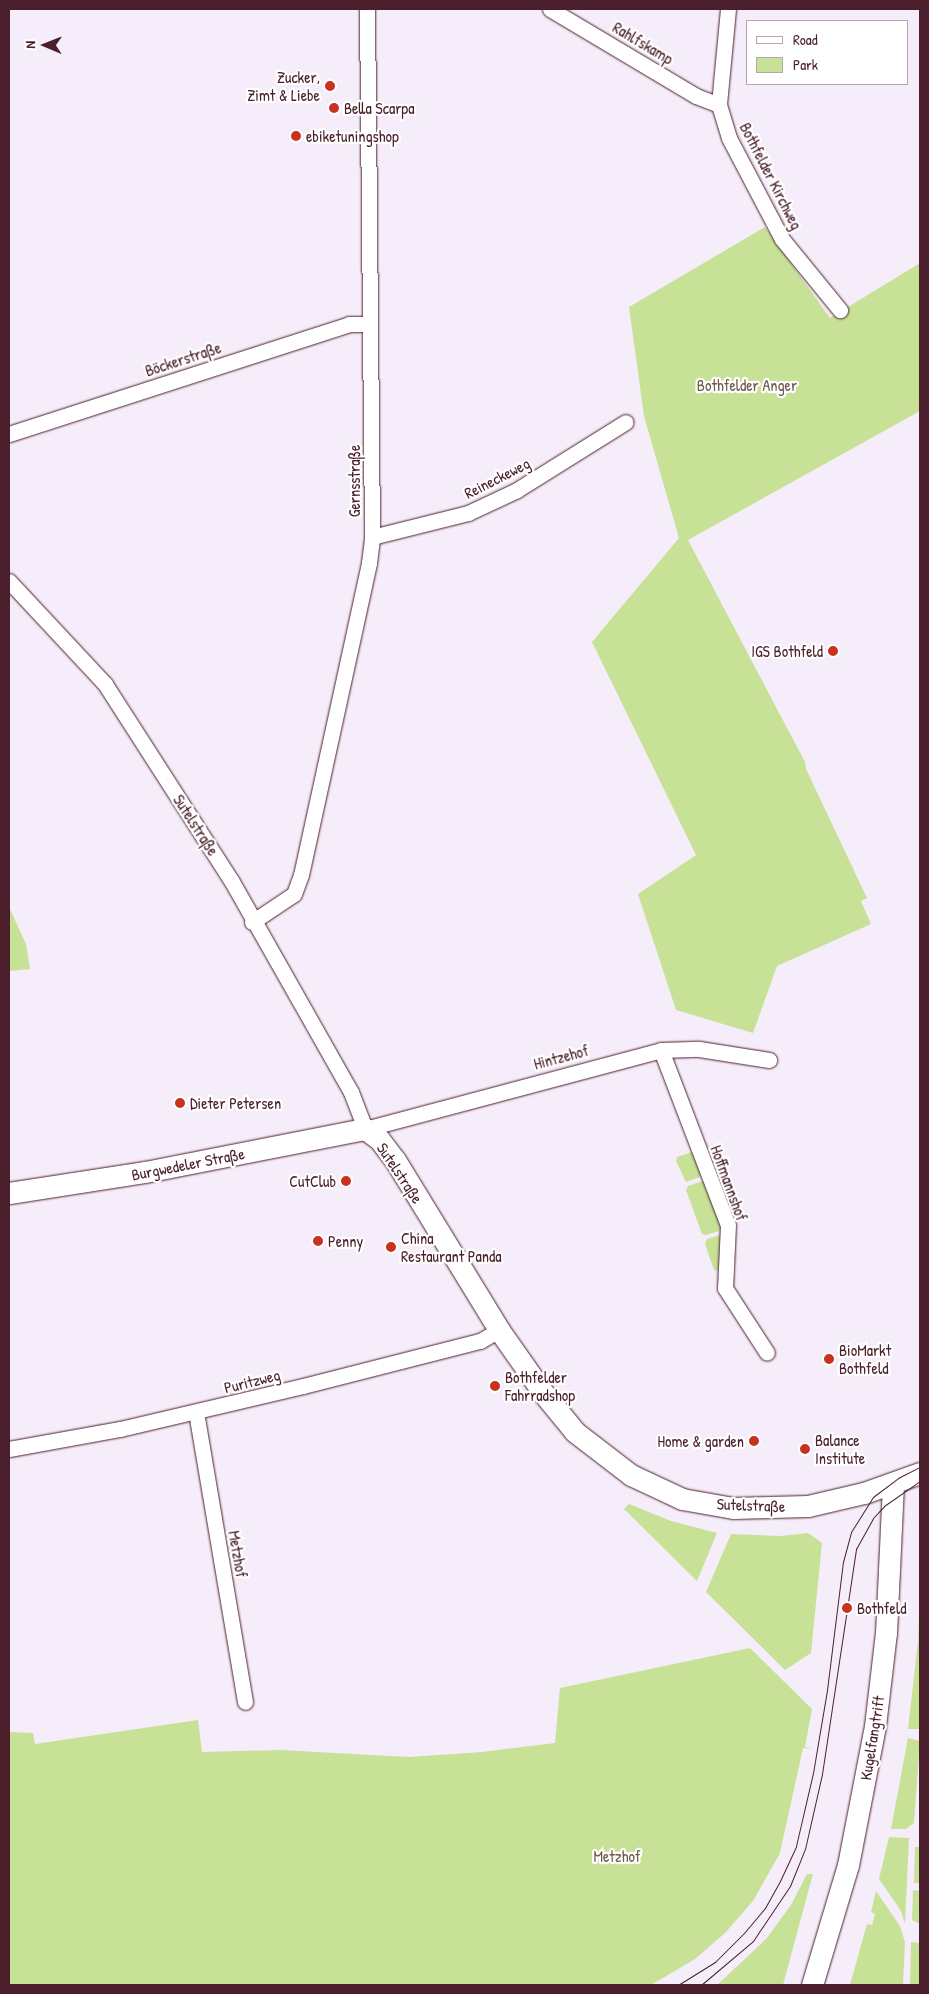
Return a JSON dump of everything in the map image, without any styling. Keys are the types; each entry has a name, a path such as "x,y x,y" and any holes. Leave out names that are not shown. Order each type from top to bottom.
{"main road":[{"name":"Burgwedeler Straße","path":"9,1193 145,1172 365,1129"},
{"name":"Sutelstraße","path":"365,1129 379,1139 395,1160 499,1330 575,1432 631,1475 682,1498 733,1508 808,1506 893,1484 920,1473"},
{"name":"Kugelfangtrift","path":"812,1985 848,1866 875,1726 886,1633 893,1484"}],"street":[{"name":"Gernsstraße","path":"252,922 294,894 301,875 369,563 372,536 366,9"},
{"name":"Rahlfskamp","path":"550,9 696,96 719,106"},
{"name":"Bothfelder Kirchweg","path":"728,9 719,106 729,138 782,238 840,310"},
{"name":"Böckerstraße","path":"9,434 348,324 370,324"},
{"name":"Reineckeweg","path":"372,536 426,524 484,505 517,490 626,422"},
{"name":"Sutelstraße","path":"9,581 105,684 231,880 252,922 351,1092 365,1129"},
{"name":"Hintzehof","path":"365,1129 661,1050 699,1049 769,1060"},
{"name":"Hoffmannshof","path":"661,1050 728,1225 725,1288 767,1352"},
{"name":"Puritzweg","path":"9,1449 196,1412 480,1341 499,1330"},
{"name":"Metzhof","path":"196,1412 245,1702"}],"green space":[{"name":"Bothfelder Anger","path":"765,227 830,318 920,263 920,411 688,540 805,762 806,769 867,898 861,901 871,924 777,966 753,1033 676,1010 638,894 696,855 592,642 679,538 644,416 629,307"},
{"path":"9,907 26,944 30,969 9,971"},
{"path":"692,1152 702,1176 686,1182 676,1161 677,1157"},
{"path":"703,1181 722,1226 719,1231 706,1235 702,1234 686,1190 688,1186"},
{"path":"720,1235 721,1270 718,1271 714,1270 705,1244 707,1239"},
{"path":"629,1504 671,1521 717,1533 697,1581 624,1509"},
{"path":"808,1533 822,1543 811,1653 785,1670 706,1592 731,1534 780,1536"},
{"path":"920,1586 920,1729 908,1729 918,1641"},
{"name":"Metzhof","path":"750,1648 812,1709 805,1747 813,1749 803,1748 780,1853 753,1901 725,1933 695,1959 651,1985 9,1985 9,1732 33,1733 35,1744 198,1720 202,1752 280,1750 409,1757 482,1752 555,1743 560,1688"},
{"path":"908,1738 920,1741 914,1823 906,1829 891,1829"},
{"path":"889,1837 909,1838 905,1924 901,1911 879,1879"},
{"path":"915,1847 920,1847 920,1883 914,1883"},
{"path":"807,1874 813,1874 783,1985 717,1985 766,1939 791,1905"},
{"path":"913,1890 920,1891 920,1924 912,1920"},
{"path":"876,1891 900,1926 905,1942 903,1985 850,1985 867,1924 872,1925 875,1914 871,1912"},
{"path":"911,1942 920,1943 920,1985 910,1985"}],"tram line":[{"path":"678,1985 715,1962 744,1933 765,1908 780,1881 796,1846 813,1773 827,1690 843,1562 851,1532 873,1497 898,1478 920,1467"},
{"path":"701,1985 753,1941 790,1886 805,1849 822,1774 856,1549 873,1518 884,1506 920,1481"}],"place":[{"name":"Zucker, Zimt & Liebe","path":"330,86"},
{"name":"Bella Scarpa","path":"334,108"},
{"name":"ebiketuningshop","path":"296,136"},
{"name":"IGS Bothfeld","path":"833,651"},
{"name":"Dieter Petersen","path":"180,1103"},
{"name":"CutClub","path":"346,1181"},
{"name":"Penny","path":"318,1241"},
{"name":"China Restaurant Panda","path":"391,1247"},
{"name":"BioMarkt Bothfeld","path":"829,1359"},
{"name":"Bothfelder Fahrradshop","path":"495,1386"},
{"name":"Home & garden","path":"754,1441"},
{"name":"Balance Institute","path":"805,1449"},
{"name":"Bothfeld","path":"847,1608"}]}
